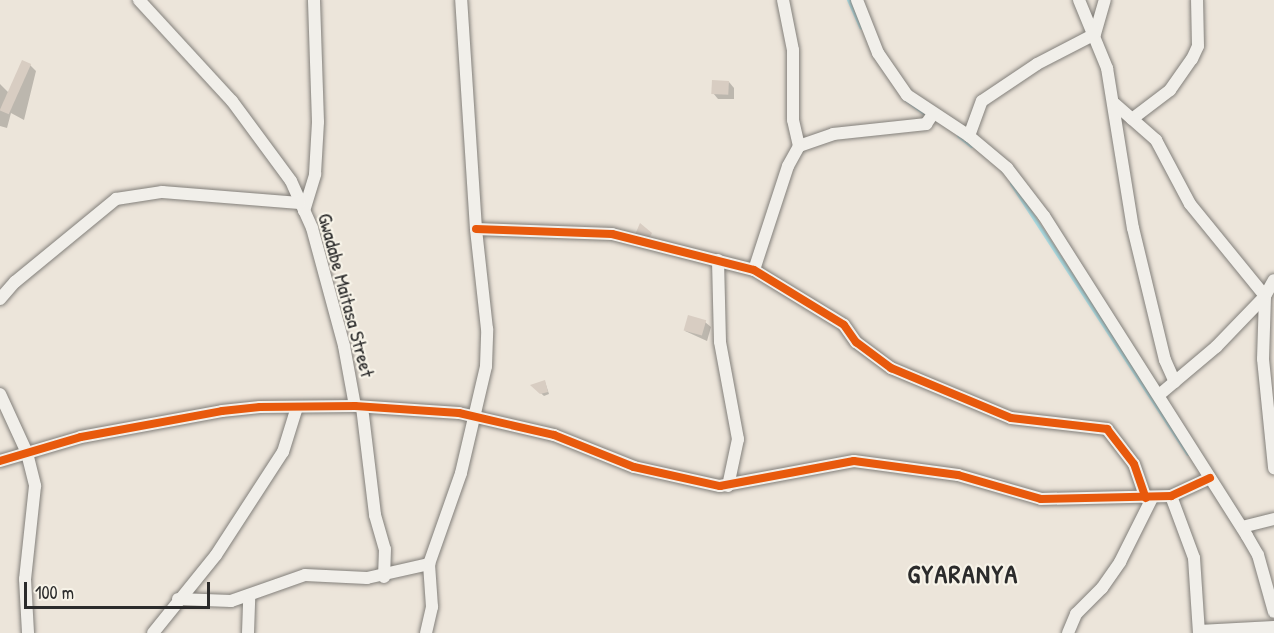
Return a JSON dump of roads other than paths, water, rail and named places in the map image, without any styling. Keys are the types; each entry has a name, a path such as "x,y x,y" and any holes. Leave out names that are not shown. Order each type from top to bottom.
{"street":[{"name":"Gwadabe Maitasa Street","path":"139,0 232,100 291,182 302,207 344,346 358,407 375,515 385,549 384,577"},
{"path":"0,299 15,282 116,199 162,192 302,207 315,174 318,122 314,0"},
{"path":"426,633 432,607 429,564 461,473 486,366 487,329 476,229 461,0"},
{"path":"783,0 793,50 793,120 799,146"},
{"path":"857,0 878,53 907,95 930,119 969,136 1026,190 1242,527 1258,555 1274,612"},
{"path":"1079,0 1095,34 1115,104 1133,228 1165,360 1175,382"},
{"path":"969,136 982,101 1037,64 1095,34 1105,0"},
{"path":"1132,119 1170,90 1192,60 1198,46 1197,0"},
{"path":"1115,104 1156,140 1190,204 1265,296 1263,359 1274,467"},
{"path":"754,270 788,166 799,146 833,134 930,119"},
{"path":"476,229 612,234 754,270 844,325 856,342 891,368 1011,418 1107,429 1134,464 1149,498 1120,562 1102,588 1076,614 1068,633"},
{"path":"718,260 720,342 738,439 728,486"},
{"path":"1159,395 1216,347 1265,296 1274,280"},
{"path":"0,394 27,453 34,486 25,579 28,633"},
{"path":"0,460 81,437 222,411 297,406 358,407 475,417 554,435 634,467 728,486 854,462 958,476 1041,499 1149,498 1177,495 1210,478"},
{"path":"153,633 178,599 216,555 283,452 297,406"},
{"path":"1177,495 1194,558 1199,632 1274,627"},
{"path":"1242,527 1274,519"},
{"path":"178,599 231,601 249,597 284,580 305,575 384,577 429,564"},
{"path":"248,633 249,597"}],"waterway":[{"path":"849,0 861,27"},
{"path":"905,99 928,116"},
{"path":"959,136 972,146"},
{"path":"1012,184 1188,454"}],"district":[{"name":"GYARANYA","path":"963,574"}]}
